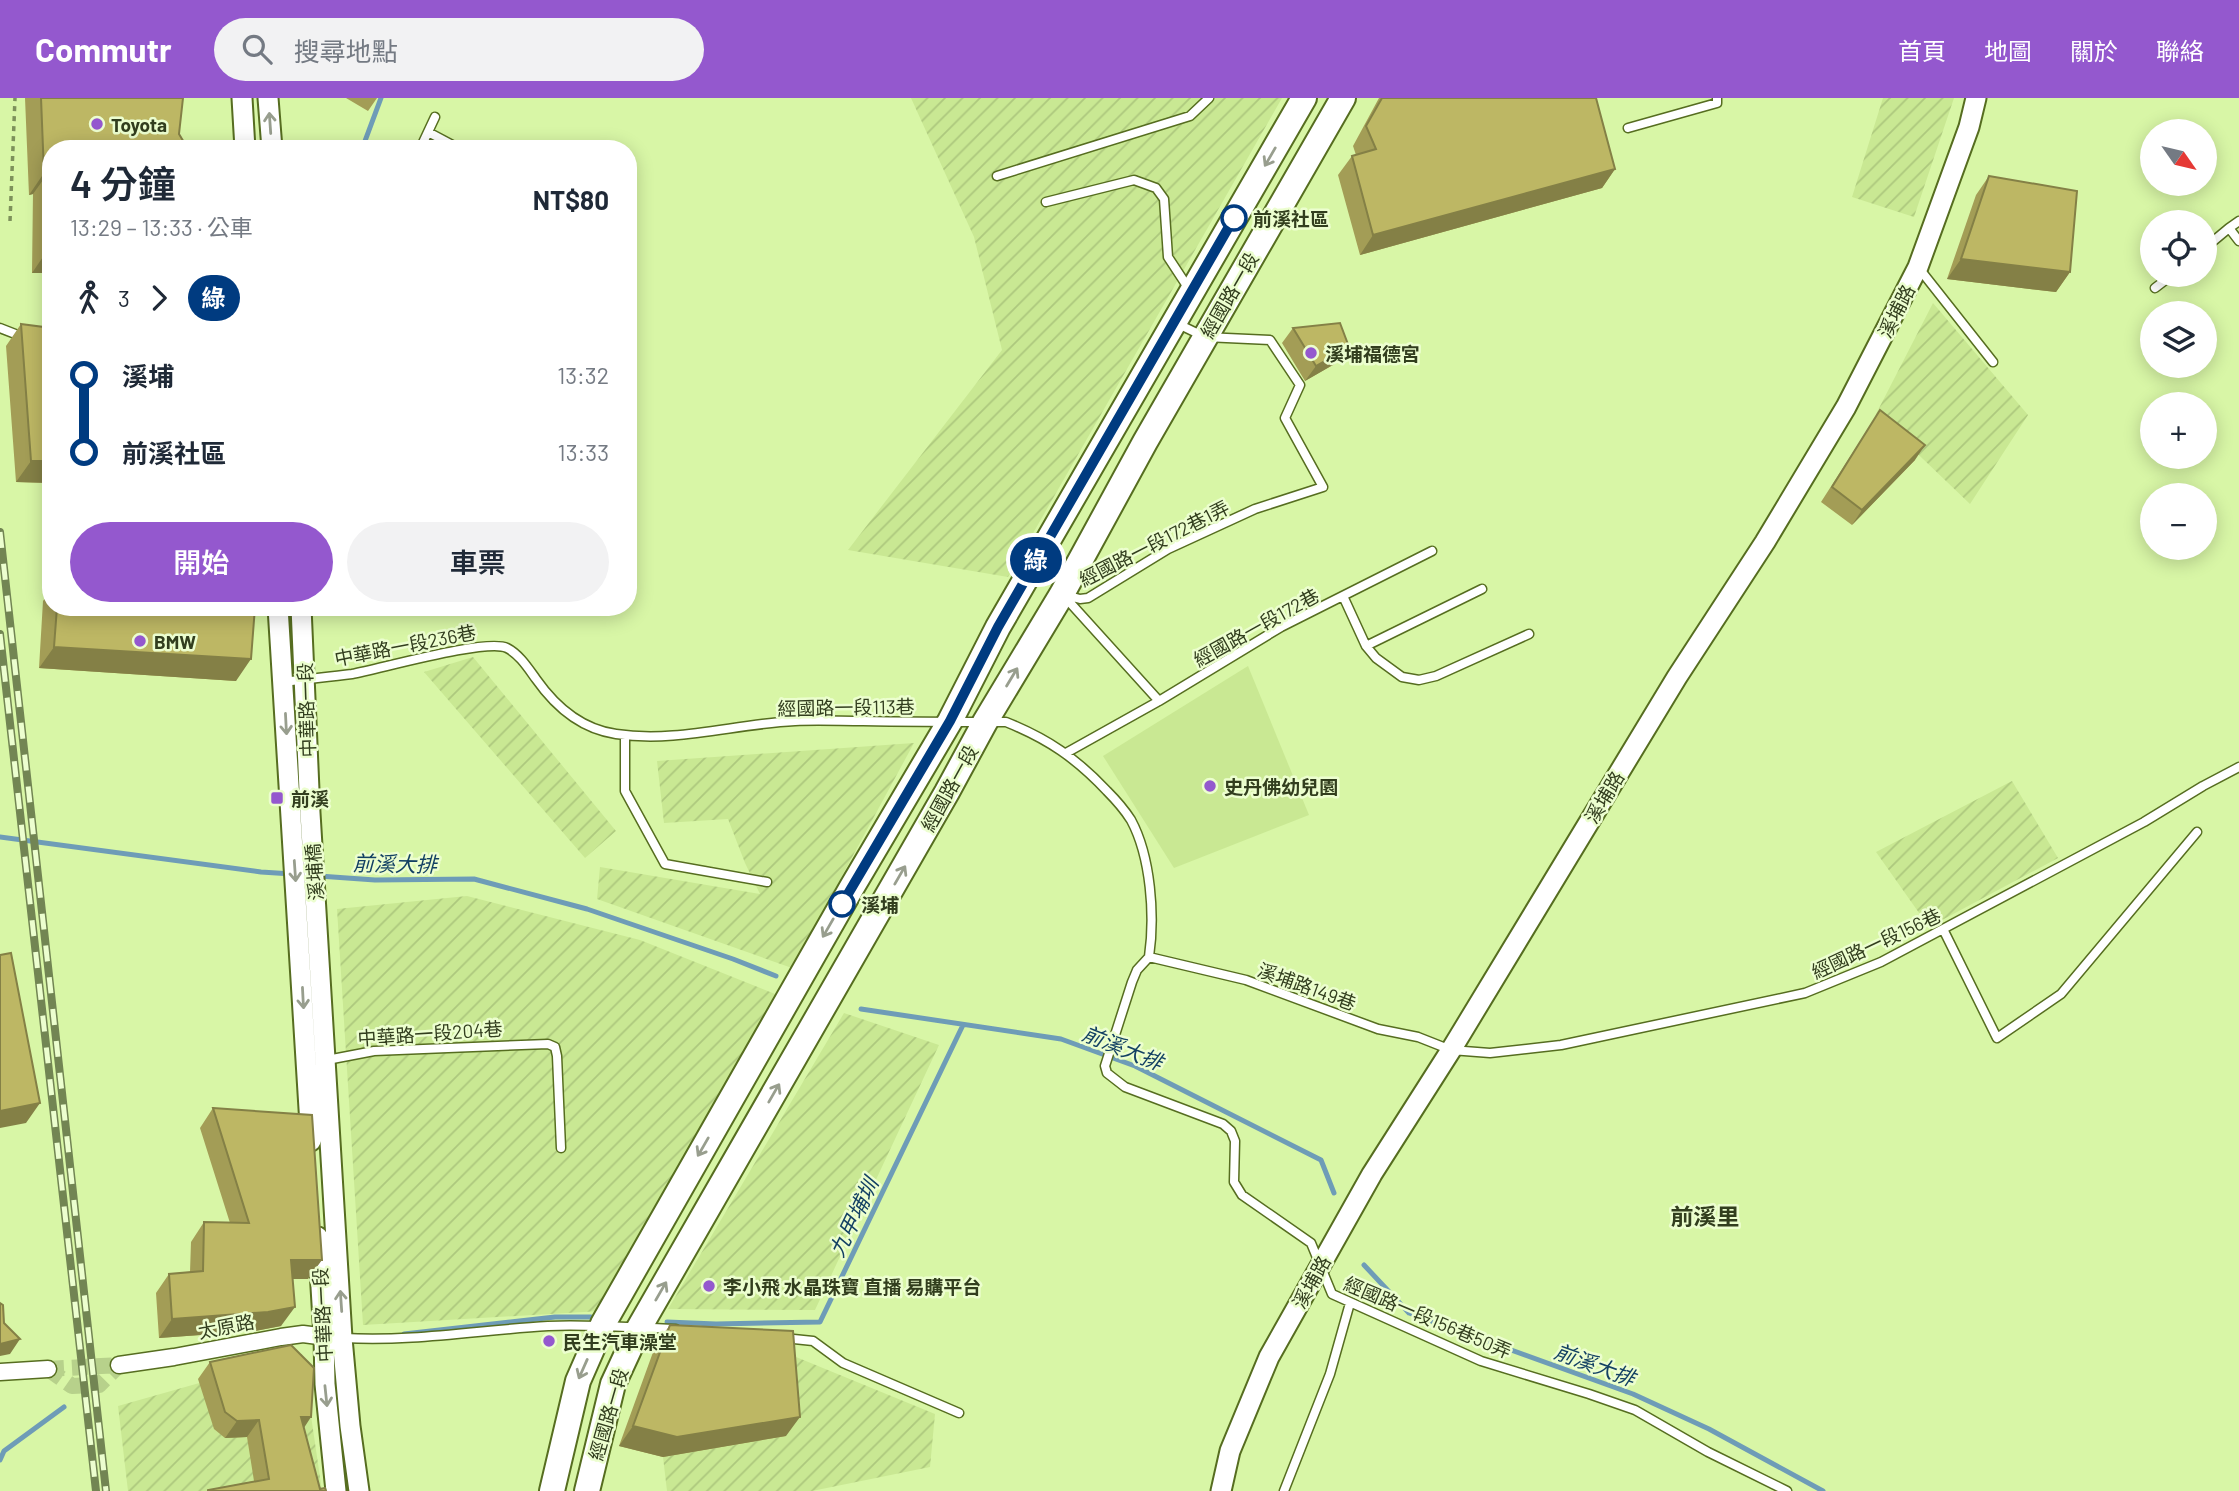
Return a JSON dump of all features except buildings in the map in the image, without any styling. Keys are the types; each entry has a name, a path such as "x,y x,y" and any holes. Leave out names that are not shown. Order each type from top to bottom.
{"main road":[{"name":"經國路一段","path":"552,1491 578,1381 603,1324 852,887 950,721 998,627 1304,98"},
{"name":"經國路一段","path":"587,1491 613,1384 639,1328 985,722 1062,594 1145,442 1343,98"}],"street":[{"path":"242,98 245,140"},
{"path":"268,98 271,140"},
{"name":"溪埔路","path":"1221,1491 1230,1451 1269,1357 1372,1174 1846,407 1918,267 1969,127 1976,98"},
{"name":"中華路一段","path":"279,616 290,812"},
{"name":"中華路一段","path":"302,616 310,813"},
{"name":"溪埔橋","path":"290,812 308,930"},
{"name":"溪埔橋","path":"308,930 310,813"},
{"name":"中華路一段","path":"308,930 326,1060 333,1338 325,1384 336,1491"},
{"name":"中華路一段","path":"308,930 306,1060 333,1338 359,1491"},
{"name":"太原路","path":"119,1365 303,1334 333,1338"},
{"path":"0,1372 48,1369"}],"lane":[{"path":"997,177 1190,116 1209,98"},
{"path":"1628,128 1717,103 1717,98"},
{"path":"424,140 435,117"},
{"path":"428,132 443,140"},
{"path":"1046,202 1134,180 1156,188 1164,199 1168,257 1191,292"},
{"path":"2217,238 2239,221"},
{"path":"2230,228 2239,241"},
{"path":"1918,267 1993,362"},
{"name":"經國路一段172巷1弄","path":"1062,594 1072,598 1088,598 1168,549 1255,509 1323,487 1284,418 1300,384 1270,340 1205,337 1173,322"},
{"path":"0,328 38,343"},
{"path":"1343,596 1432,551"},
{"path":"1366,646 1482,590"},
{"path":"1062,594 1159,701"},
{"name":"經國路一段172巷","path":"1066,753 1159,701 1280,627 1343,596 1366,646 1389,670 1402,677 1419,680 1436,676 1529,634"},
{"name":"中華路一段236巷","path":"284,682 352,674 489,645 501,645 517,656 548,696 572,717 599,730 625,735"},
{"name":"經國路一段113巷","path":"625,735 681,737 794,721 985,722"},
{"path":"985,722 1006,722 1038,735 1066,753 1122,806 1132,822 1147,871 1152,940 1149,957"},
{"path":"625,735 625,791 666,864 767,882"},
{"name":"經國路一段156巷","path":"1451,1050 1490,1053 1561,1045 1805,993 1881,962 2144,822 2239,767"},
{"path":"1943,929 1997,1038 2061,994 2197,832"},
{"name":"溪埔路149巷","path":"1149,957 1246,980 1378,1029 1418,1037 1451,1050"},
{"name":"經國路一段156巷50弄","path":"1149,957 1137,970 1132,982 1105,1066 1107,1073 1125,1087 1223,1124 1231,1131 1235,1141 1234,1182 1242,1195 1311,1243 1332,1294 1481,1361 1635,1410 1708,1452 1787,1491"},
{"name":"中華路一段204巷","path":"306,1060 326,1060 374,1051 548,1044 555,1047 557,1056 561,1148"},
{"path":"1284,1491 1330,1374 1350,1303"},
{"path":"333,1338 380,1340 603,1324 680,1329"},
{"path":"773,1337 813,1341 843,1363 959,1413"}],"path":[{"path":"10,221 15,98"}],"shaded area":[{"path":"911,98 1282,98 1008,577 848,550 1002,350 974,237"},
{"path":"1883,98 1954,98 1914,217 1852,197"},
{"path":"1933,303 2028,415 1970,504 1876,414"},
{"path":"473,657 616,831 585,858 424,672"},
{"name":"史丹佛幼兒園","path":"1248,666 1309,815 1174,868 1103,756"},
{"path":"914,743 792,968 597,899 600,867 760,894 728,819 664,823 657,761"},
{"path":"2012,781 2058,858 1929,927 1876,852"},
{"path":"467,896 640,940 775,994 601,1311 363,1325 337,909"},
{"path":"844,1013 939,1045 815,1310 668,1309"},
{"path":"779,1350 935,1414 930,1467 812,1491 667,1491 663,1457 786,1436"},
{"path":"302,1354 322,1491 128,1491 118,1406"}],"waterway":[{"path":"365,140 381,98"},
{"name":"前溪大排","path":"0,837 292,874"},
{"name":"前溪大排","path":"319,876 375,880 474,879 587,909 776,976"},
{"name":"前溪大排","path":"861,1009 1061,1039 1135,1066 1321,1160 1334,1193"},
{"name":"九甲埔圳","path":"667,1322 820,1322 963,1025"},
{"name":"前溪大排","path":"1364,1265 1409,1313 1633,1394 1709,1429 1823,1491"},
{"name":"九甲埔圳","path":"404,1334 555,1317 591,1317"},
{"name":"九甲埔圳","path":"0,1460 4,1451 64,1407"}],"tunnel":[{"path":"48,1369 72,1386 99,1385 119,1365"},
{"path":"48,1369 119,1365"}],"railway":[{"path":"0,532 106,1491"},
{"path":"0,634 96,1491"}],"bus line":[{"name":"綠","path":"842,904 950,721 998,627 1234,218"}],"place":[{"name":"Toyota","path":"97,124"},
{"name":"前溪社區","path":"1234,218"},
{"name":"溪埔福德宮","path":"1311,353"},
{"name":"BMW","path":"140,641"},
{"name":"史丹佛幼兒園","path":"1210,786"},
{"name":"前溪","path":"277,798"},
{"name":"溪埔","path":"842,904"},
{"name":"李小飛 水晶珠寶 直播 易購平台","path":"709,1286"},
{"name":"民生汽車澡堂","path":"549,1341"}],"district":[{"name":"前溪里","path":"1705,1216"}]}
